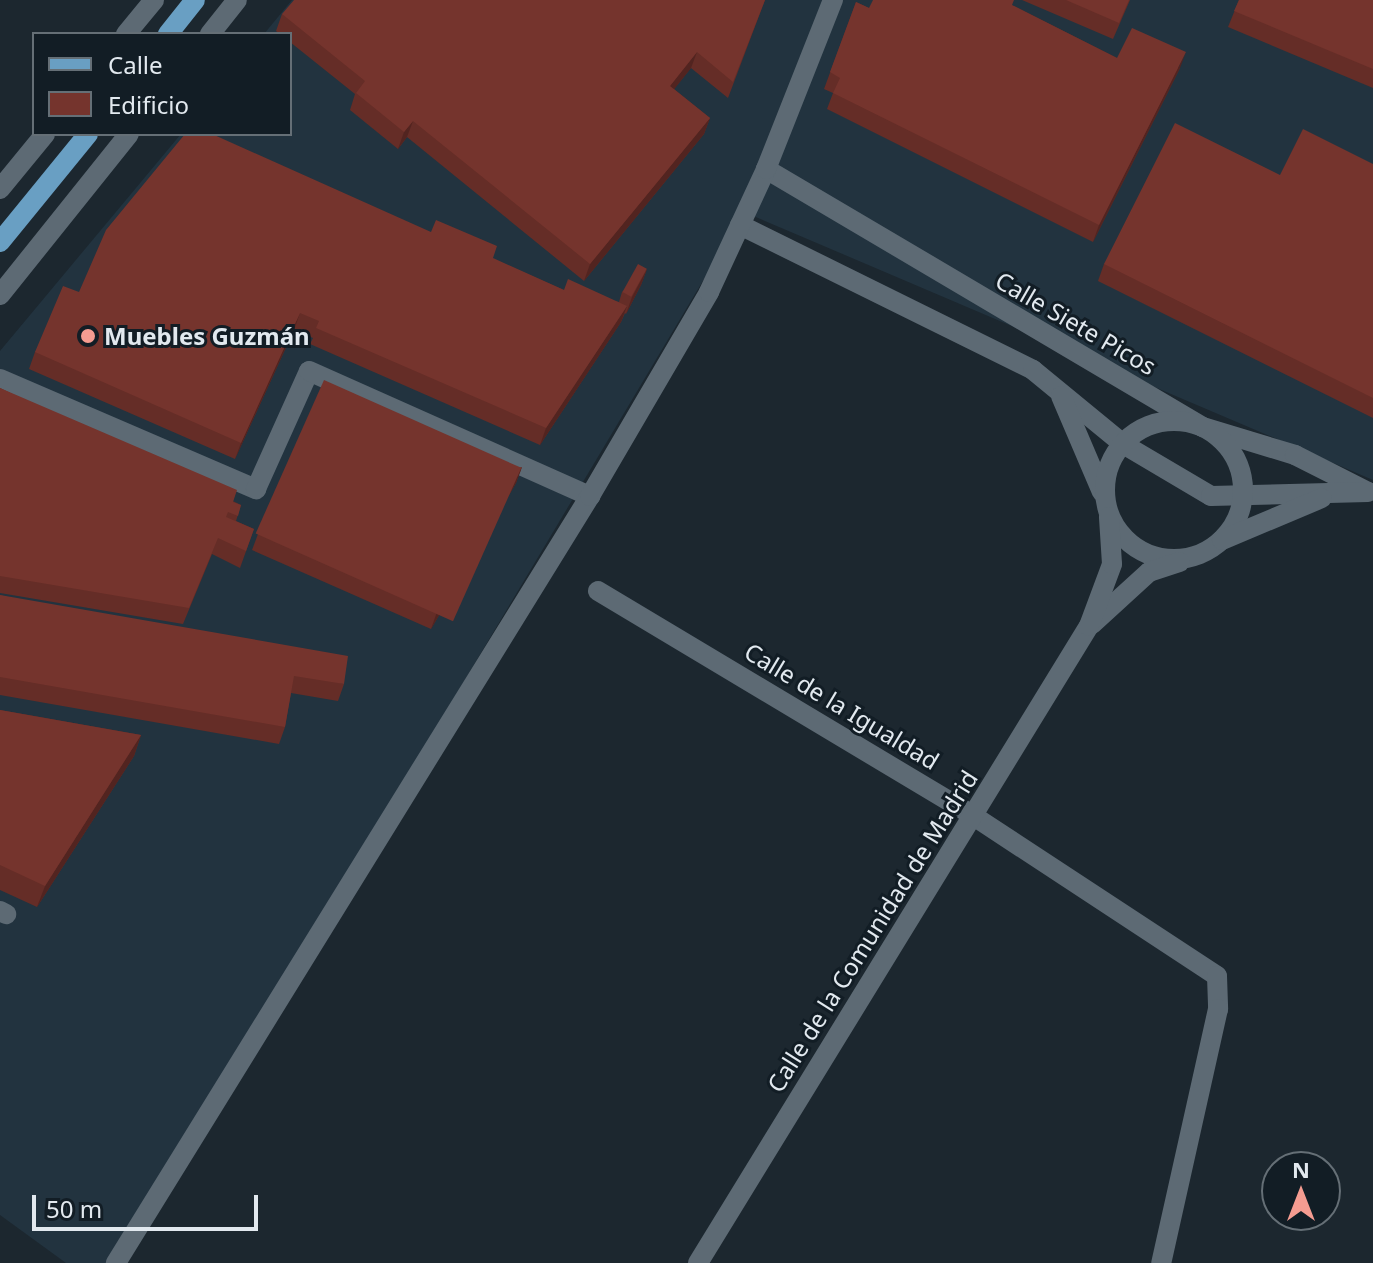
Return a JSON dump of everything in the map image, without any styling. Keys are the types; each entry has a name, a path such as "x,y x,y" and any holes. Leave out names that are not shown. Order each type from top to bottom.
{"main road":[{"path":"170,32 195,0"},
{"path":"0,242 86,136"}],"street":[{"path":"128,32 154,0"},
{"path":"212,32 237,0"},
{"path":"116,1263 590,496 709,292 766,169 833,0"},
{"path":"0,189 43,136"},
{"path":"0,295 127,136"},
{"name":"Calle Siete Picos","path":"766,169 1203,427 1295,455 1370,493"},
{"path":"740,225 1033,370 1123,444 1211,496 1243,498 1370,493"},
{"path":"0,379 256,489 309,371 590,496"},
{"path":"1059,393 1106,507 1122,537 1141,552 1165,559 1189,558"},
{"path":"1089,626 1112,564 1106,472 1123,444 1155,423 1180,420 1203,427 1232,451 1242,473 1243,498 1237,521 1222,540"},
{"path":"1089,626 1149,572 1189,558 1222,540 1328,495"},
{"name":"Calle de la Igualdad","path":"598,591 972,815 1217,976 1218,1009 1161,1263"},
{"name":"Calle de la Comunidad de Madrid","path":"698,1263 1089,626"}],"shaded area":[{"path":"292,0 1373,0 1373,480 744,212 117,1263 66,1263 0,1215 0,351 179,136 292,136 292,32 266,32"}],"building":[{"path":"294,0 765,0 733,82 697,52 670,86 710,118 590,264 413,121 404,132 356,93 365,81 282,14"},
{"path":"873,0 1014,0 1012,5 1117,58 1132,28 1186,52 1099,225 833,93 840,78 830,72 856,2 869,8"},
{"path":"1066,0 1129,0 1119,23"},
{"path":"1239,0 1373,0 1373,69 1234,11"},
{"path":"1175,123 1280,175 1303,129 1373,164 1373,398 1104,264"},
{"path":"183,136 216,136 431,232 436,220 497,246 493,258 564,290 568,279 627,306 546,428 316,328 319,321 300,313 241,443 35,352 63,286 79,292 106,230"},
{"path":"638,264 647,269 631,297 622,292"},
{"path":"324,380 521,468 453,621 256,533"},
{"path":"0,388 237,490 233,502 241,505 238,516 228,512 226,517 254,529 246,551 218,538 189,608 0,576"},
{"path":"0,595 348,656 344,684 294,676 285,727 0,677"},
{"path":"0,710 141,735 45,886 0,865"}],"place":[{"name":"Muebles Guzmán","path":"88,336"}]}
